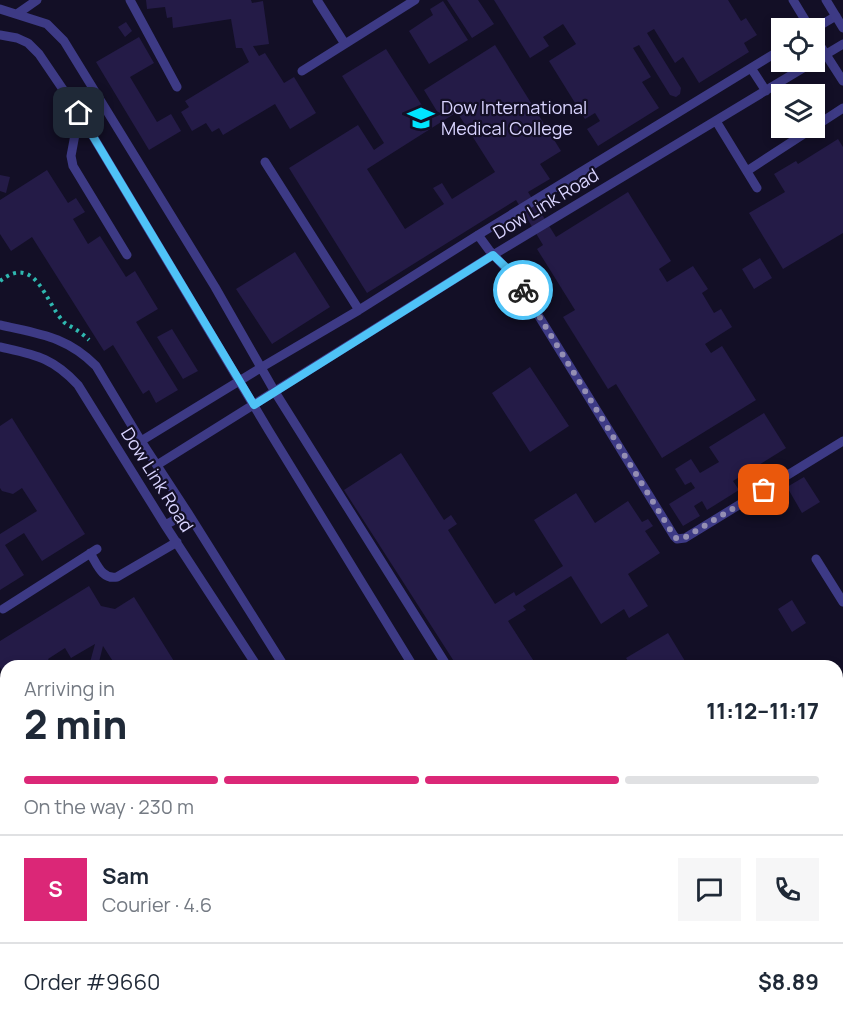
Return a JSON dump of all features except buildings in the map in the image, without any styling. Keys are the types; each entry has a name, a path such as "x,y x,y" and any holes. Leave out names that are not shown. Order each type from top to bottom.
{"lane":[{"path":"17,14 37,0"},
{"path":"130,0 177,87"},
{"path":"318,0 345,44"},
{"path":"302,71 415,0"},
{"path":"794,0 804,18"},
{"path":"826,0 843,28"},
{"path":"0,9 47,24 64,41 215,287 276,392 443,660"},
{"path":"825,22 836,16"},
{"path":"0,34 28,43 39,54 79,113 409,660"},
{"name":"Dow Link Road","path":"156,465 493,255 843,44"},
{"path":"826,55 843,81"},
{"path":"141,441 359,310 771,56"},
{"path":"751,68 766,91"},
{"path":"825,120 843,108"},
{"path":"79,113 71,156 72,166 127,255"},
{"path":"716,121 758,188"},
{"path":"747,171 797,138"},
{"path":"266,162 359,310"},
{"path":"478,235 516,279 677,539 684,538 843,441"},
{"name":"Dow Link Road","path":"0,325 56,339 73,346 96,366 280,660"},
{"name":"Dow Link Road","path":"0,347 39,356 55,365 78,385 165,525 253,660"},
{"path":"165,525 189,513"},
{"path":"3,609 94,551 104,575 111,579 177,542"},
{"path":"816,559 843,602"}],"path":[{"path":"0,281 12,273 21,272 29,275 44,290 63,322 84,335 94,346"}],"way so far":[{"path":"523,290 677,539 684,538 764,490"}],"place":[{"name":"Dow International Medical College","path":"421,118"}],"route":[{"path":"79,113 254,405 493,255 512,273 523,290"}]}
